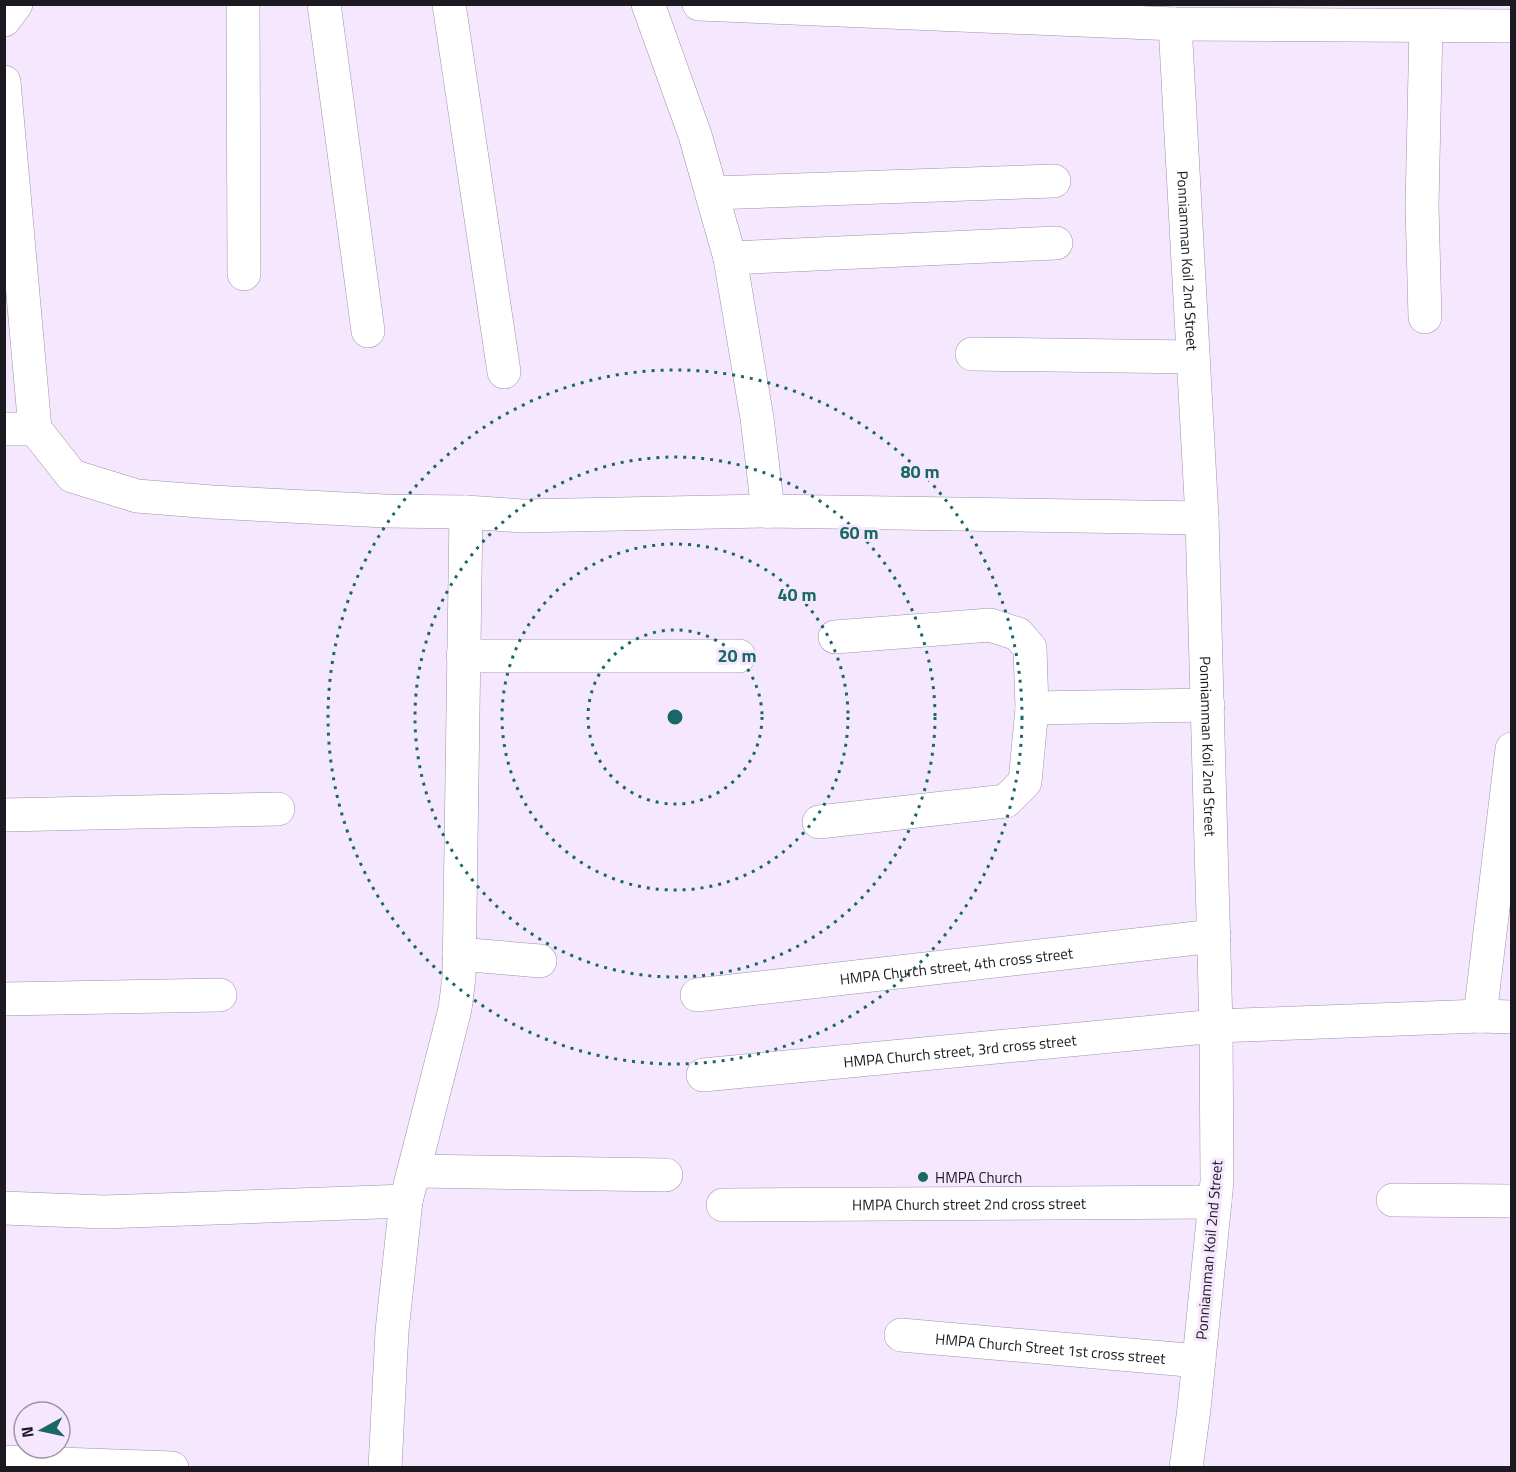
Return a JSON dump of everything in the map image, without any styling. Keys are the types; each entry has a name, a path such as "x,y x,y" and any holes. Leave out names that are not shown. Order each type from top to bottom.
{"street":[{"path":"4,20 16,4"},
{"path":"243,4 244,274"},
{"path":"324,4 368,332"},
{"path":"449,4 504,372"},
{"path":"648,4 695,135 730,258 757,418 768,511"},
{"path":"699,4 1175,24 1261,15 1426,26 1512,26"},
{"name":"Ponniamman Koil 2nd Street","path":"1175,24 1202,518 1216,1026 1217,1181 1186,1467"},
{"path":"1425,317 1422,206 1426,26"},
{"path":"4,82 20,429 72,476 137,496 385,512 466,512 523,516 768,511 1202,518"},
{"path":"712,193 1054,181"},
{"path":"730,258 1056,243"},
{"path":"972,354 1193,357"},
{"path":"386,1467 392,1331 410,1186 455,1010 459,954 466,512"},
{"path":"819,822 1006,801 1025,783 1032,708 1030,648 1018,634 990,625 835,637"},
{"path":"463,656 739,656"},
{"path":"1032,708 1208,705"},
{"path":"1496,1017 1512,749"},
{"path":"4,815 278,809"},
{"name":"HMPA Church street, 4th cross street","path":"697,995 1214,936"},
{"path":"459,954 540,961"},
{"path":"4,999 220,995"},
{"name":"HMPA Church street, 3rd cross street","path":"703,1075 1216,1026 1496,1017"},
{"path":"4,1208 104,1212 410,1186 666,1174"},
{"path":"1394,1200 1512,1201"},
{"name":"HMPA Church street 2nd cross street","path":"723,1205 1215,1202"},
{"name":"HMPA Church Street 1st cross street","path":"901,1335 1199,1361"},
{"path":"4,1462 172,1467"}],"place":[{"name":"HMPA Church","path":"923,1177"}]}
